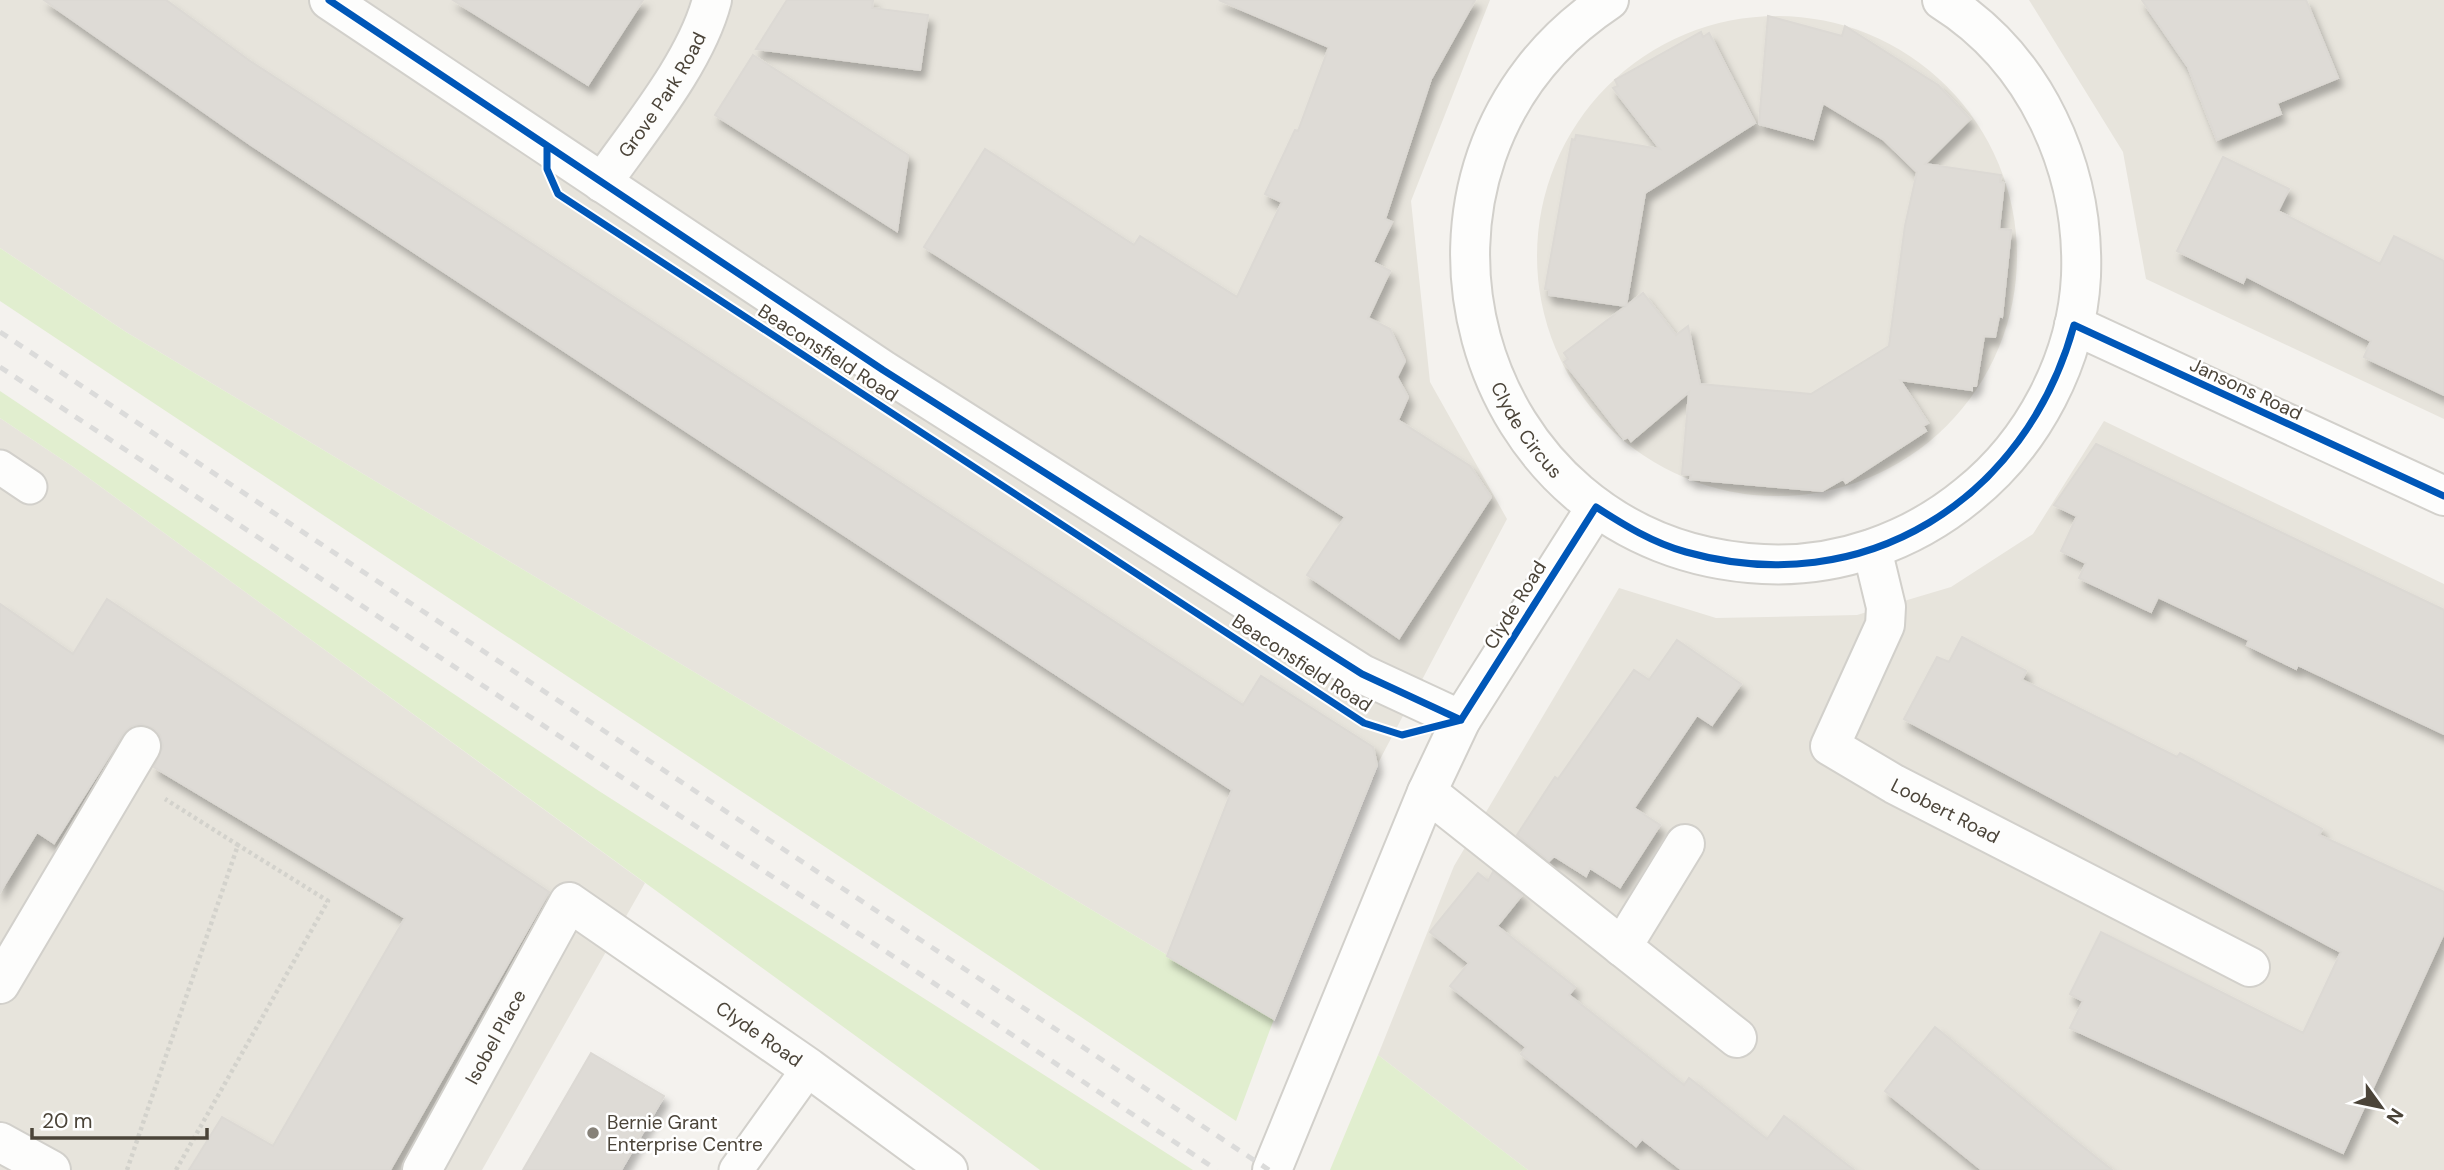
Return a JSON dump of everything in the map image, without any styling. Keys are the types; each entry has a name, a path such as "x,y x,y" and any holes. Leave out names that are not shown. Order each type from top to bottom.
{"street":[{"name":"Beaconsfield Road","path":"329,0 883,370 1362,674 1461,720"},
{"name":"Grove Park Road","path":"602,183 690,54 706,24 712,0"},
{"name":"Clyde Circus","path":"1595,4 1546,55 1508,107 1483,166 1474,197 1468,261 1476,325 1488,366 1510,414 1549,466 1596,508 1653,540 1714,559 1746,563 1799,564 1872,549 1931,522 1982,484 2005,460 2042,408 2056,380 2074,325 2080,287 2080,222 2075,190 2054,130 2040,102 2001,50 1978,27 1942,0"},
{"name":"Jansons Road","path":"2074,325 2193,383 2444,496"},
{"name":"Clyde Road","path":"1272,1170 1427,792 1461,720 1596,508"},
{"name":"Loobert Road","path":"1872,549 1886,607 1885,625 1830,746 1894,784 2249,967"},
{"path":"0,984 132,760"},
{"path":"1427,792 1737,1038"},
{"path":"1622,947 1685,844"},
{"name":"Clyde Road","path":"569,902 809,1068 948,1170"},
{"name":"Isobel Place","path":"422,1170 569,902"},
{"path":"0,1142 51,1170"}],"lane":[{"path":"0,467 30,487"},
{"path":"736,1170 809,1068"}],"path":[{"path":"132,760 238,845 328,901 176,1170"},
{"path":"127,1170 238,845"}],"shaded area":[{"path":"0,0 1490,0 1411,201 1430,382 1507,519 1377,765 1274,1019 126,332 0,248"},
{"path":"2029,0 2444,0 2444,419 2146,279 2123,152"},
{"path":"1777,16 1824,20 1869,34 1911,56 1947,86 1977,122 1999,164 2013,209 2017,256 2013,303 1999,348 1977,390 1947,426 1911,456 1869,478 1824,492 1777,496 1730,492 1685,478 1643,456 1607,426 1577,390 1555,348 1541,303 1537,256 1541,209 1555,164 1577,122 1607,86 1643,56 1685,34 1730,20"},
{"path":"0,418 75,468 645,883 482,1170 0,1170"},
{"path":"2104,421 2444,584 2444,1170 1528,1170 1378,1055 1454,866 1619,588 1716,618 1857,615 1951,587 2033,534"}],"green space":[{"path":"0,248 126,332 1274,1019 1236,1121 0,301"},
{"path":"0,391 599,791 1193,1170 1040,1170 75,468 0,418"},
{"path":"1378,1055 1528,1170 1330,1170"}],"building":[{"path":"44,0 166,0 250,61 1243,705 1261,676 1373,747 1377,765 1274,1019 1167,956 1232,790 251,145"},
{"path":"453,0 643,0 588,85"},
{"path":"787,0 873,0 872,8 928,15 920,70 756,49"},
{"path":"1219,0 1475,0 1431,79 1385,219 1392,222 1373,262 1390,271 1368,318 1390,329 1405,361 1397,377 1408,397 1398,420 1470,466 1491,497 1399,638 1307,575 1345,517 924,247 985,149 1134,245 1140,236 1237,297 1282,202 1265,194 1295,130 1298,131 1329,47"},
{"path":"2142,0 2306,0 2338,78 2277,103 2281,114 2217,140 2188,67"},
{"path":"1768,16 1842,36 1845,26 1938,85 1970,119 1925,164 2001,175 2000,182 2004,183 1999,229 2011,230 2002,317 1999,316 1995,337 1984,336 1976,386 1972,386 1972,390 1900,380 1928,423 1923,426 1926,431 1846,483 1843,479 1822,491 1690,479 1691,475 1682,474 1689,392 1631,441 1628,437 1624,439 1564,362 1568,359 1564,353 1643,293 1676,335 1688,326 1700,384 1811,394 1889,346 1905,226 1917,172 1884,140 1823,103 1813,139 1759,124"},
{"path":"1701,32 1703,37 1709,33 1755,123 1645,193 1626,306 1549,295 1549,290 1545,289 1572,139 1575,140 1576,135 1660,149 1613,88 1618,86 1615,80"},
{"path":"753,55 908,155 897,231 715,115"},
{"path":"2223,157 2289,189 2278,211 2380,264 2394,236 2444,261 2444,395 2364,357 2371,341 2246,276 2243,283 2177,251"},
{"path":"2096,444 2444,610 2444,734 2298,665 2296,669 2247,645 2249,640 2158,597 2151,612 2079,578 2086,563 2061,551 2077,516 2054,505"},
{"path":"107,599 549,892 390,1170 189,1170 222,1117 273,1146 405,918 154,767 163,746 160,735 153,728 141,724 130,727 123,734 54,843 37,832 0,892 0,604 73,654"},
{"path":"1962,637 2026,671 2022,680 2177,757 2180,753 2322,829 2319,835 2444,892 2444,933 2343,1153 2070,1028 2083,1001 2070,994 2101,932 2303,1033 2341,952 1904,719 1937,657 1949,662"},
{"path":"1677,640 1741,684 1712,725 1697,715 1634,808 1660,825 1620,887 1590,868 1586,876 1554,856 1549,861 1517,835 1555,777 1558,779 1634,670 1649,680"},
{"path":"1493,872 1522,895 1497,926 1575,987 1569,995 1684,1085 1689,1078 1767,1139 1784,1116 1854,1170 1682,1170 1642,1139 1636,1146 1521,1054 1526,1047 1450,986 1469,963 1430,932 1478,873 1488,881"},
{"path":"1935,1027 2112,1170 1982,1170 1885,1091"},
{"name":"Bernie Grant Enterprise Centre","path":"591,1053 664,1096 621,1170 523,1170"}],"railway":[{"path":"0,332 1269,1170"},
{"path":"0,367 1217,1170"}],"cycle path":[{"path":"329,0 883,370 1362,674 1461,720"},
{"path":"547,148 547,169 558,194 1364,723 1402,735 1461,720"},
{"path":"1461,720 1596,507 1662,544 1686,552 1752,564 1815,562 1874,548 1929,523 1977,487 2018,441 2051,387 2074,325 2444,496"}],"place":[{"name":"Bernie Grant Enterprise Centre","path":"593,1133"}]}
